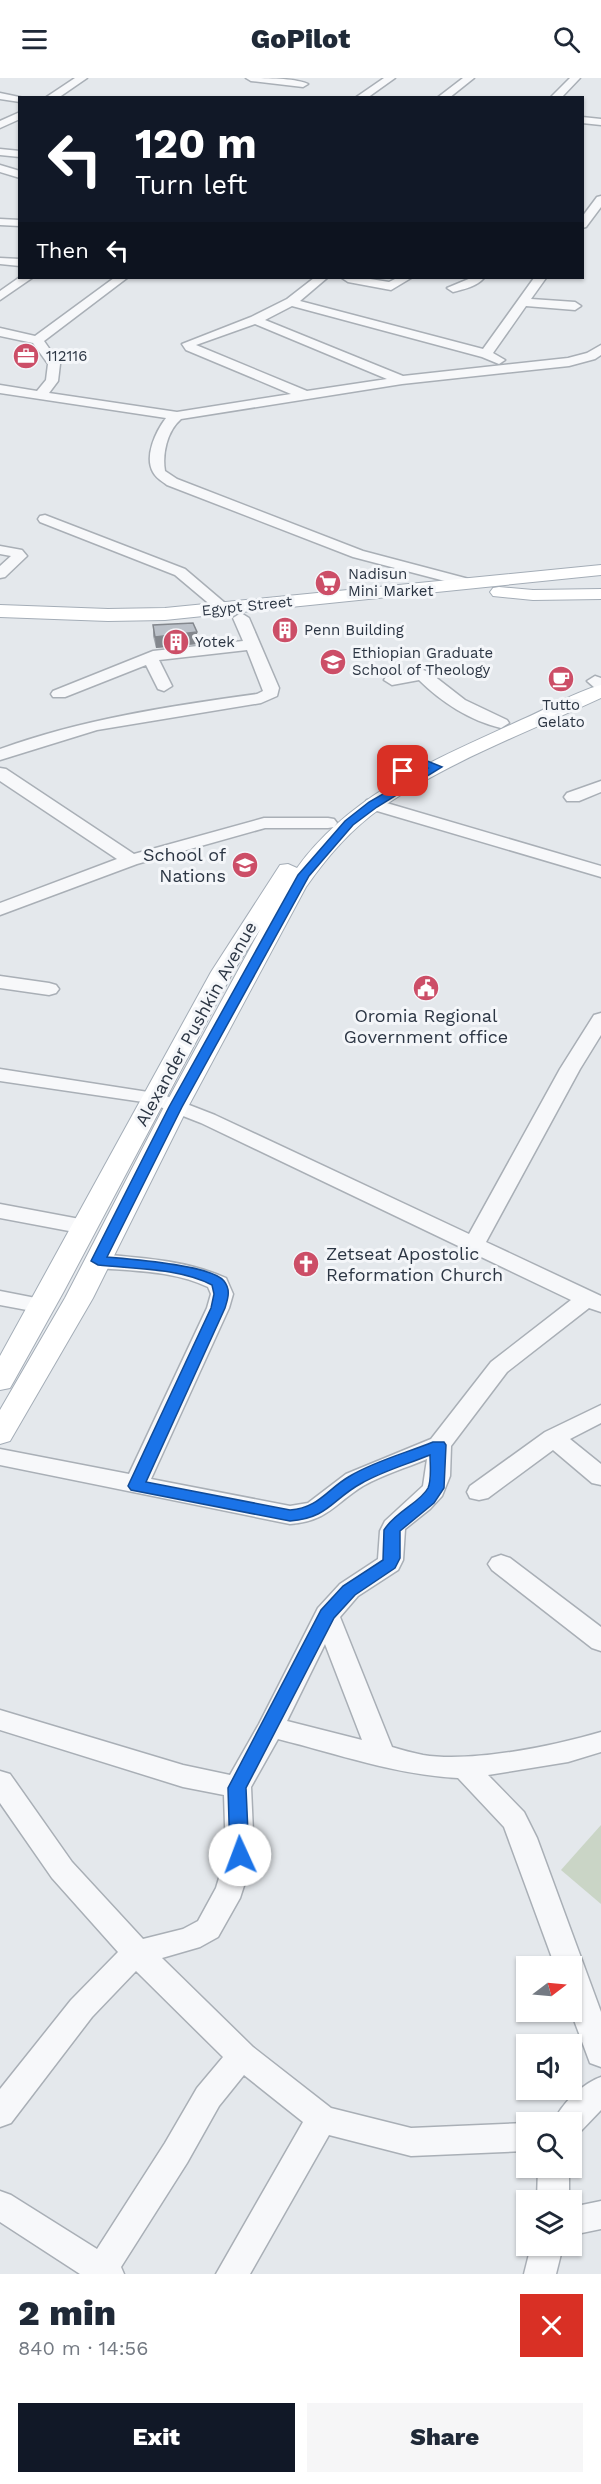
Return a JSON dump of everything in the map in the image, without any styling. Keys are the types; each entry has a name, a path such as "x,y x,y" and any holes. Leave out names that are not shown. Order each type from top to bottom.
{"main road":[{"path":"468,582 497,574 601,561"},
{"name":"Egypt Street","path":"0,611 108,615 224,609 601,570"},
{"name":"Egypt Street","path":"0,623 120,626 241,618 601,583"},
{"path":"499,592 533,595 601,594"},
{"name":"Alexander Pushkin Avenue","path":"0,1434 79,1298 176,1107 295,887 312,863 335,837 373,804 428,764 501,723 600,684"},
{"name":"Alexander Pushkin Avenue","path":"2,1373 47,1298 222,972 279,882 309,840 370,790 600,684"},
{"path":"47,1298 79,1298"}],"street":[{"path":"53,96 82,78"},
{"path":"251,78 307,81"},
{"path":"363,96 390,78"},
{"path":"445,96 469,78"},
{"path":"557,96 575,78"},
{"path":"289,93 307,81"},
{"path":"0,96 18,99"},
{"path":"0,125 18,116"},
{"path":"584,120 601,122"},
{"path":"0,125 18,128"},
{"path":"0,152 18,154"},
{"path":"0,168 18,174"},
{"path":"587,212 598,199"},
{"path":"0,222 18,223"},
{"path":"0,261 18,263"},
{"path":"0,296 25,279"},
{"path":"37,340 115,279"},
{"path":"305,395 190,347 188,344 255,320 291,302 320,279"},
{"path":"353,279 391,286 403,279"},
{"path":"453,288 477,279"},
{"path":"486,354 539,279"},
{"path":"291,302 486,354 515,367"},
{"path":"525,302 575,306"},
{"path":"255,320 402,380"},
{"path":"0,332 37,340 54,364 52,381 40,395"},
{"path":"0,389 177,416 402,380 569,362 591,356 601,349"},
{"path":"0,404 15,392"},
{"path":"177,416 167,423 159,447 157,468 161,475 172,482 358,554 468,582"},
{"path":"45,519 180,572 224,609"},
{"path":"0,550 17,553 20,556 0,574"},
{"path":"0,755 140,715 261,698 271,693 271,688 241,618"},
{"path":"59,694 150,657 251,645"},
{"path":"150,657 164,686"},
{"path":"392,680 423,675 436,690 501,723"},
{"path":"0,773 131,860"},
{"path":"573,796 601,786"},
{"path":"373,804 601,872"},
{"path":"0,910 31,896 131,860 264,823 328,823"},
{"path":"0,982 49,990"},
{"path":"474,1245 570,1069 601,1019"},
{"path":"0,1075 154,1098 208,1119 594,1302"},
{"path":"0,1211 85,1227"},
{"path":"98,1261 168,1268 207,1277 218,1283 222,1294 218,1308 136,1486"},
{"path":"0,1298 47,1298"},
{"path":"0,1457 290,1515 304,1514 317,1509 356,1480 439,1445 499,1367 594,1302"},
{"path":"479,1492 553,1438 601,1413"},
{"path":"553,1438 601,1478"},
{"path":"0,2113 95,1991 137,1953 190,1939 208,1929 230,1890 240,1855 237,1788 271,1727 327,1615 349,1590 389,1564 392,1558 392,1530 398,1522 428,1499 436,1488 439,1445"},
{"path":"501,1564 601,1641"},
{"path":"327,1615 382,1757"},
{"path":"0,1720 183,1776 237,1788"},
{"path":"271,1727 424,1766 465,1768 568,1752 601,1742"},
{"path":"465,1768 514,1820 523,1838 566,1956"},
{"path":"0,1782 62,1870 137,1953 242,2056 322,2120 411,2142 516,2137"},
{"path":"582,2000 601,2054"},
{"path":"0,2205 103,2273 208,2097 242,2056"},
{"path":"579,2112 601,2090"},
{"path":"232,2274 322,2120"},
{"path":"582,2220 601,2215"},
{"path":"540,2274 544,2256"}],"green space":[{"path":"601,1825 601,1904 561,1870"}],"building":[{"path":"193,623 197,632 155,637 153,625"}],"place":[{"name":"112116","path":"26,356"},
{"name":"Nadisun Mini Market","path":"328,583"},
{"name":"Penn Building","path":"285,630"},
{"name":"Yotek","path":"176,642"},
{"name":"Ethiopian Graduate School of Theology","path":"333,662"},
{"name":"Tutto Gelato","path":"561,679"},
{"name":"School of Nations","path":"245,865"},
{"name":"Oromia Regional Government office","path":"426,988"},
{"name":"Zetseat Apostolic Reformation Church","path":"306,1264"}],"route":[{"path":"240,1855 237,1788 271,1727 327,1615 349,1590 389,1564 392,1558 392,1530 398,1522 428,1499 436,1488 439,1478 439,1445 356,1480 317,1509 304,1514 290,1515 136,1486 218,1308 222,1294 218,1283 207,1277 168,1268 98,1261 176,1107 303,875 349,823 373,804 436,767 420,761 403,771"}]}
